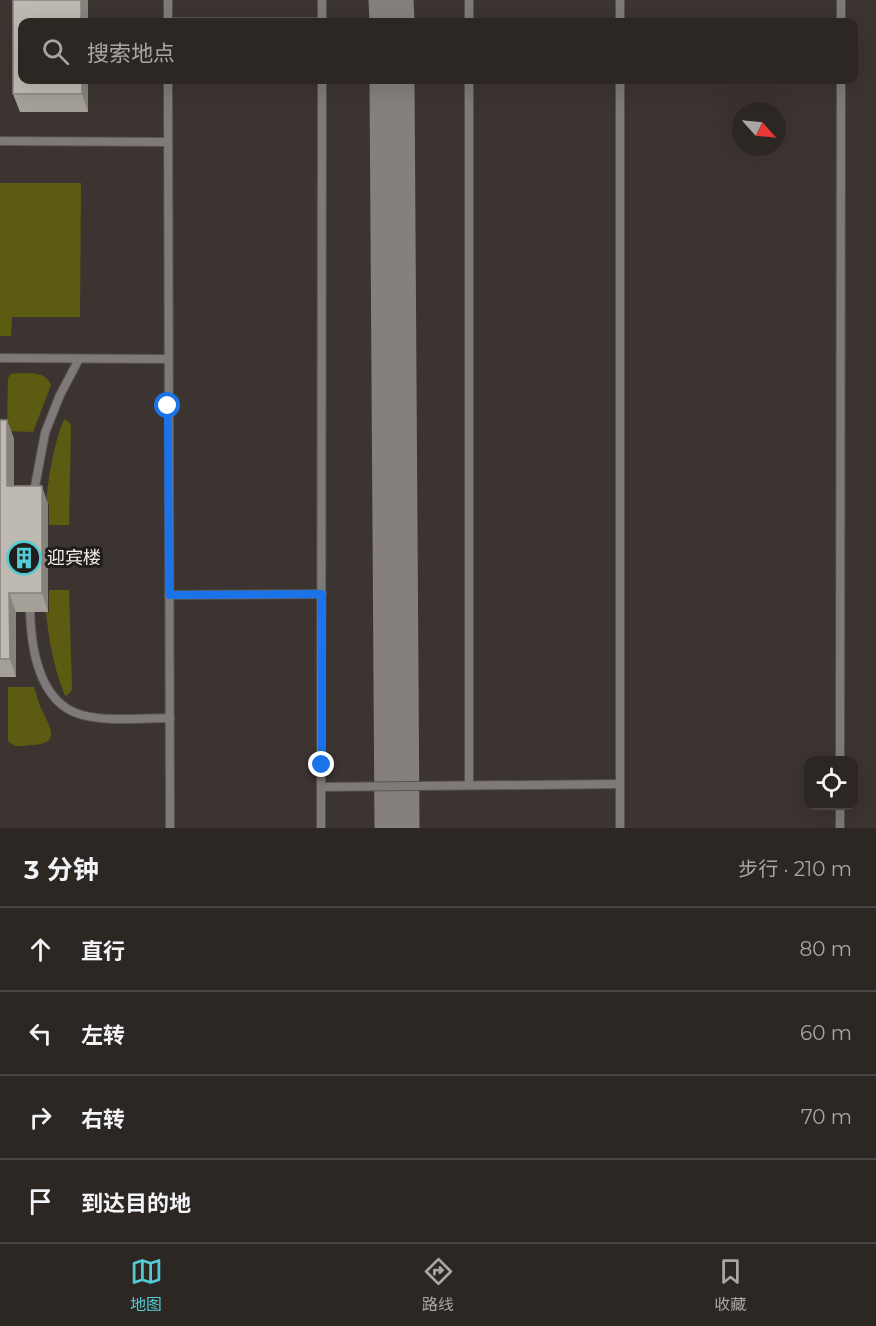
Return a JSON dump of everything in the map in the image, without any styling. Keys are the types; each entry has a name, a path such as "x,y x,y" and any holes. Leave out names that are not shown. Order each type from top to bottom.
{"lane":[{"path":"168,0 168,18"},
{"path":"322,0 322,18"},
{"path":"469,0 469,18"},
{"path":"620,0 620,18"},
{"path":"841,0 841,18"},
{"path":"168,84 170,828"},
{"path":"321,828 322,84"},
{"path":"469,84 469,784"},
{"path":"620,84 620,828"},
{"path":"840,756 841,84"},
{"path":"0,141 168,142"},
{"path":"0,358 168,358"},
{"path":"31,510 45,433 60,395 79,359"},
{"path":"169,595 322,594"},
{"path":"30,596 33,638 41,675 54,699 72,711 83,715 170,718"},
{"path":"322,787 620,784"},
{"path":"840,810 840,828"}],"shaded area":[{"path":"0,183 81,183 80,317 12,317 11,336 0,336"},
{"path":"11,374 42,375 51,385 33,432 7,431 8,378"},
{"path":"64,419 71,426 69,525 49,525 49,504 46,503 54,450"},
{"path":"49,590 69,590 72,689 65,696 55,665 49,634 46,612 49,612"},
{"path":"8,687 34,687 50,729 51,734 47,742 18,746 8,741"}],"building":[{"path":"13,0 81,0 81,18 18,18 18,84 82,84 82,94 13,94"},
{"name":"迎宾楼","path":"0,420 7,420 7,486 42,486 42,593 9,593 10,659 0,659"}],"taxiway":[{"path":"391,0 392,18"},
{"path":"392,84 397,828"}],"place":[{"name":"迎宾楼","path":"24,558"}],"route":[{"path":"168,406 169,595 322,594 322,765"}]}
